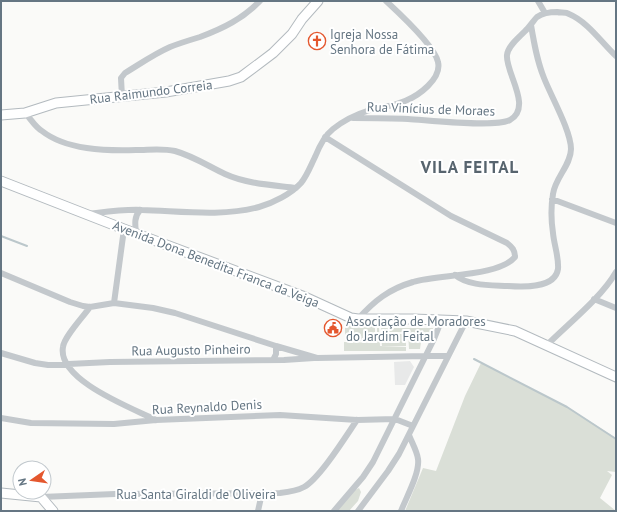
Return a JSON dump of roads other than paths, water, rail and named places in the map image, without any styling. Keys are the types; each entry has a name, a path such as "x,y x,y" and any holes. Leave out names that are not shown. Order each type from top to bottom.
{"main road":[{"name":"Rua Raimundo Correia","path":"1,115 25,113 56,103 166,92 218,84 240,77 262,62 285,42 318,1"},
{"name":"Avenida Dona Benedita Franca da Veiga","path":"1,181 124,230 136,233 305,297 346,316 358,319 466,321 515,331 616,377"},
{"name":"Rua Santa Giraldi de Oliveira","path":"1,493 12,494"},
{"path":"43,500 53,511"}],"street":[{"path":"122,97 121,78 125,74 158,52 205,35 234,22 260,1"},
{"path":"84,214 140,210 195,213 247,210 261,207 277,200 296,188 302,182 320,144 332,129 369,110 405,101 417,95 426,89 438,72 438,62 434,54 420,36 386,1"},
{"path":"538,1 545,13 568,13 588,26 616,56"},
{"name":"Rua Vinícius de Moraes","path":"352,118 380,117 439,122 493,123 508,121 513,118 519,103 507,54 512,45 538,17 545,13"},
{"path":"455,275 459,279 471,282 514,286 537,286 550,281 558,269 551,220 552,199 556,182 570,156 571,149 566,130 540,69 531,25"},
{"path":"25,113 42,132 71,145 110,151 166,150 177,152 243,180 261,184 296,188"},
{"path":"325,137 450,216 507,243 513,249 515,254 515,257 511,263 504,266 414,281 393,289 377,301 358,319"},
{"path":"552,199 616,222"},
{"path":"136,233 135,218 140,210"},
{"path":"114,303 124,230"},
{"path":"547,345 594,298 610,281 616,272"},
{"path":"1,273 70,302 90,307 114,303 153,308 175,313 317,358 447,356"},
{"path":"594,298 616,308"},
{"path":"90,307 65,340 62,348 66,364 80,380 92,388 156,420"},
{"path":"334,511 374,462 442,320"},
{"path":"358,511 388,472 409,435 447,356 466,321"},
{"path":"273,360 276,354 276,346"},
{"name":"Rua Augusto Pinheiro","path":"1,353 34,363 66,364 110,362 302,360 317,358"},
{"name":"Rua Reynaldo Denis","path":"1,418 31,423 114,424 156,420 280,415 357,420 395,419 413,426"},
{"name":"Rua Santa Giraldi de Oliveira","path":"52,497 115,494 280,494 296,491 306,486 316,476 357,420"},
{"path":"401,511 416,473 418,461 409,435"},
{"path":"258,511 262,493"}],"waterway":[{"path":"1,236 27,246"},
{"path":"474,359 567,407 616,439"}],"place":[{"name":"Igreja Nossa Senhora de Fátima","path":"317,41"},
{"name":"Associação de Moradores do Jardim Feital","path":"333,328"}],"district":[{"name":"VILA FEITAL","path":"470,167"}]}
